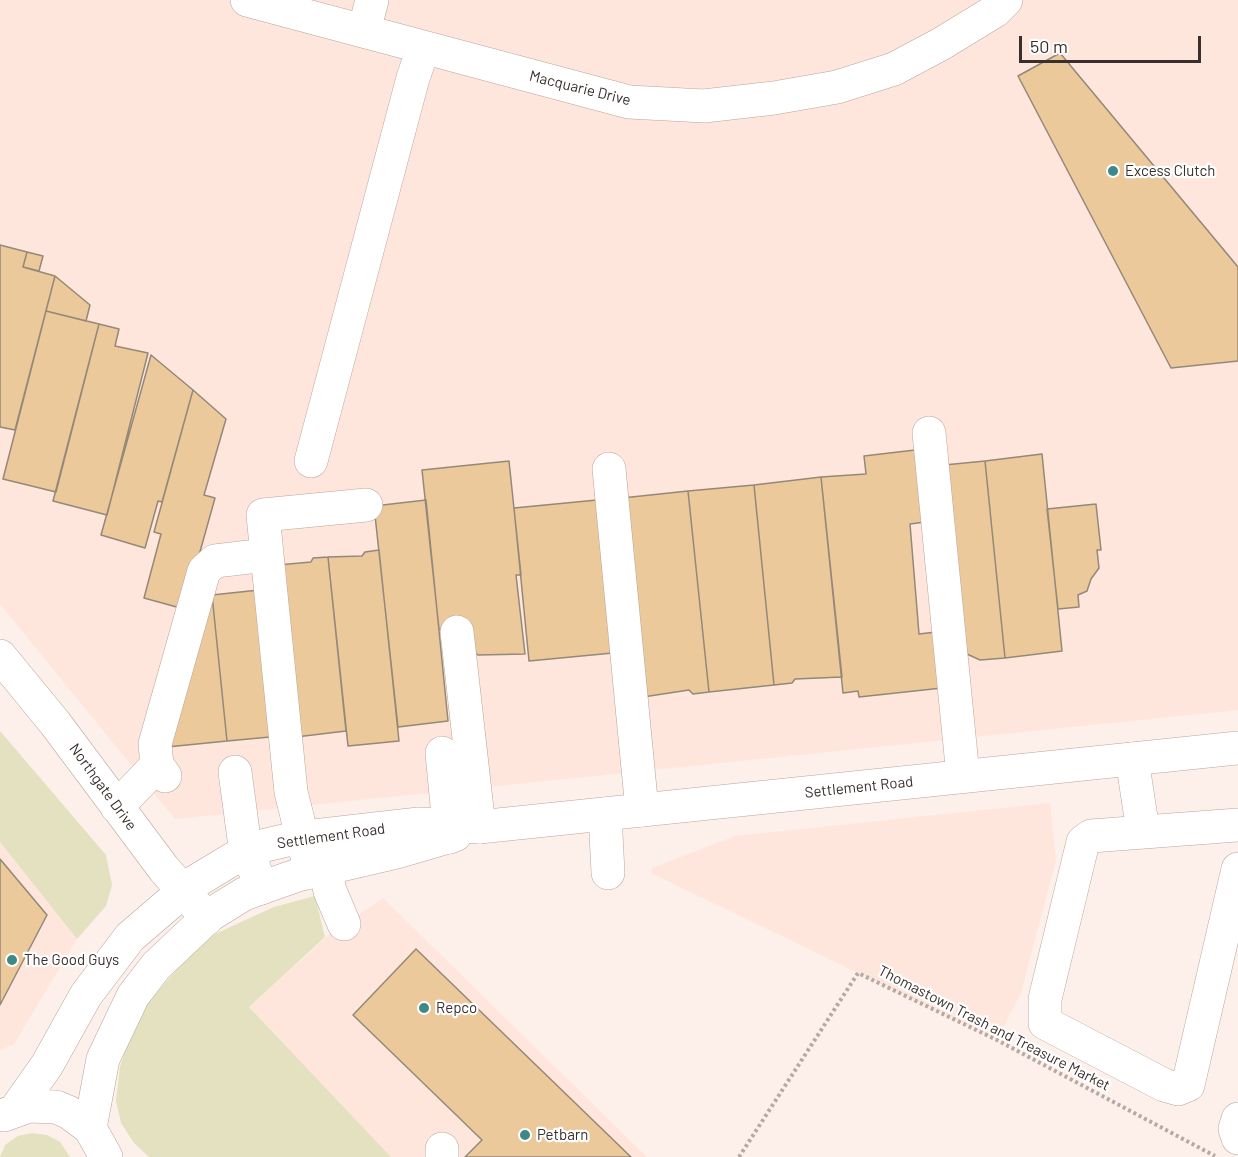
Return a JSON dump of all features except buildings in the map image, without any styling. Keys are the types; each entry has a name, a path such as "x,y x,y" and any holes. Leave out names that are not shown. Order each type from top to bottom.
{"main road":[{"name":"Macquarie Drive","path":"247,0 423,49 629,102 704,106 774,98 837,87 894,69 995,11 1006,0"},
{"path":"363,31 372,0"},
{"path":"312,461 413,78 423,49"},
{"path":"929,433 963,776"},
{"path":"609,469 642,810"},
{"path":"344,924 330,891 318,871 310,837 291,792 263,515 366,505"},
{"path":"117,807 161,771 155,756 157,734 204,571 215,561 249,557"},
{"path":"457,632 459,830"},
{"name":"Northgate Drive","path":"0,656 55,723 183,892 207,918"},
{"name":"Settlement Road","path":"103,1147 103,1059 133,996 156,966 207,918 244,894 261,888 318,871 397,852 459,830 1238,748"},
{"path":"442,753 459,830"},
{"path":"1132,759 1143,831"},
{"path":"235,772 244,839 261,888"},
{"path":"605,814 608,873"},
{"name":"Settlement Road","path":"6,1113 47,1065 86,995 130,937 183,892 236,857 266,845 310,837 419,824 459,830"},
{"path":"1238,825 1092,836 1083,842 1043,1012 1045,1023 1164,1085 1178,1089 1188,1085 1238,870"},
{"path":"6,1113 29,1106 56,1107 80,1119 103,1147"},
{"path":"1238,1119 1235,1129 1238,1138"}],"path":[{"name":"Thomastown Trash and Treasure Market","path":"739,1157 858,973 997,1040 1216,1157"}],"shaded area":[{"path":"0,0 1238,0 1238,710 175,819 0,604"},
{"path":"0,731 106,855 112,885 106,906 77,939 0,842"},
{"path":"1050,803 1056,860 1021,993 997,1040 651,873 652,868 735,836"},
{"path":"0,842 77,939 14,1044 0,1050"},
{"path":"315,896 325,937 249,1007 391,1157 149,1157 134,1143 121,1123 116,1101 120,1067 130,1035 149,1001 188,957 215,934 274,907"},
{"path":"383,898 647,1157 391,1157 249,1007 330,934"},
{"path":"32,1133 47,1135 60,1142 70,1157 0,1157 5,1145 18,1136"}],"place":[{"name":"Excess Clutch","path":"1113,171"},
{"name":"The Good Guys","path":"12,960"},
{"name":"Repco","path":"424,1008"},
{"name":"Petbarn","path":"525,1135"}]}
